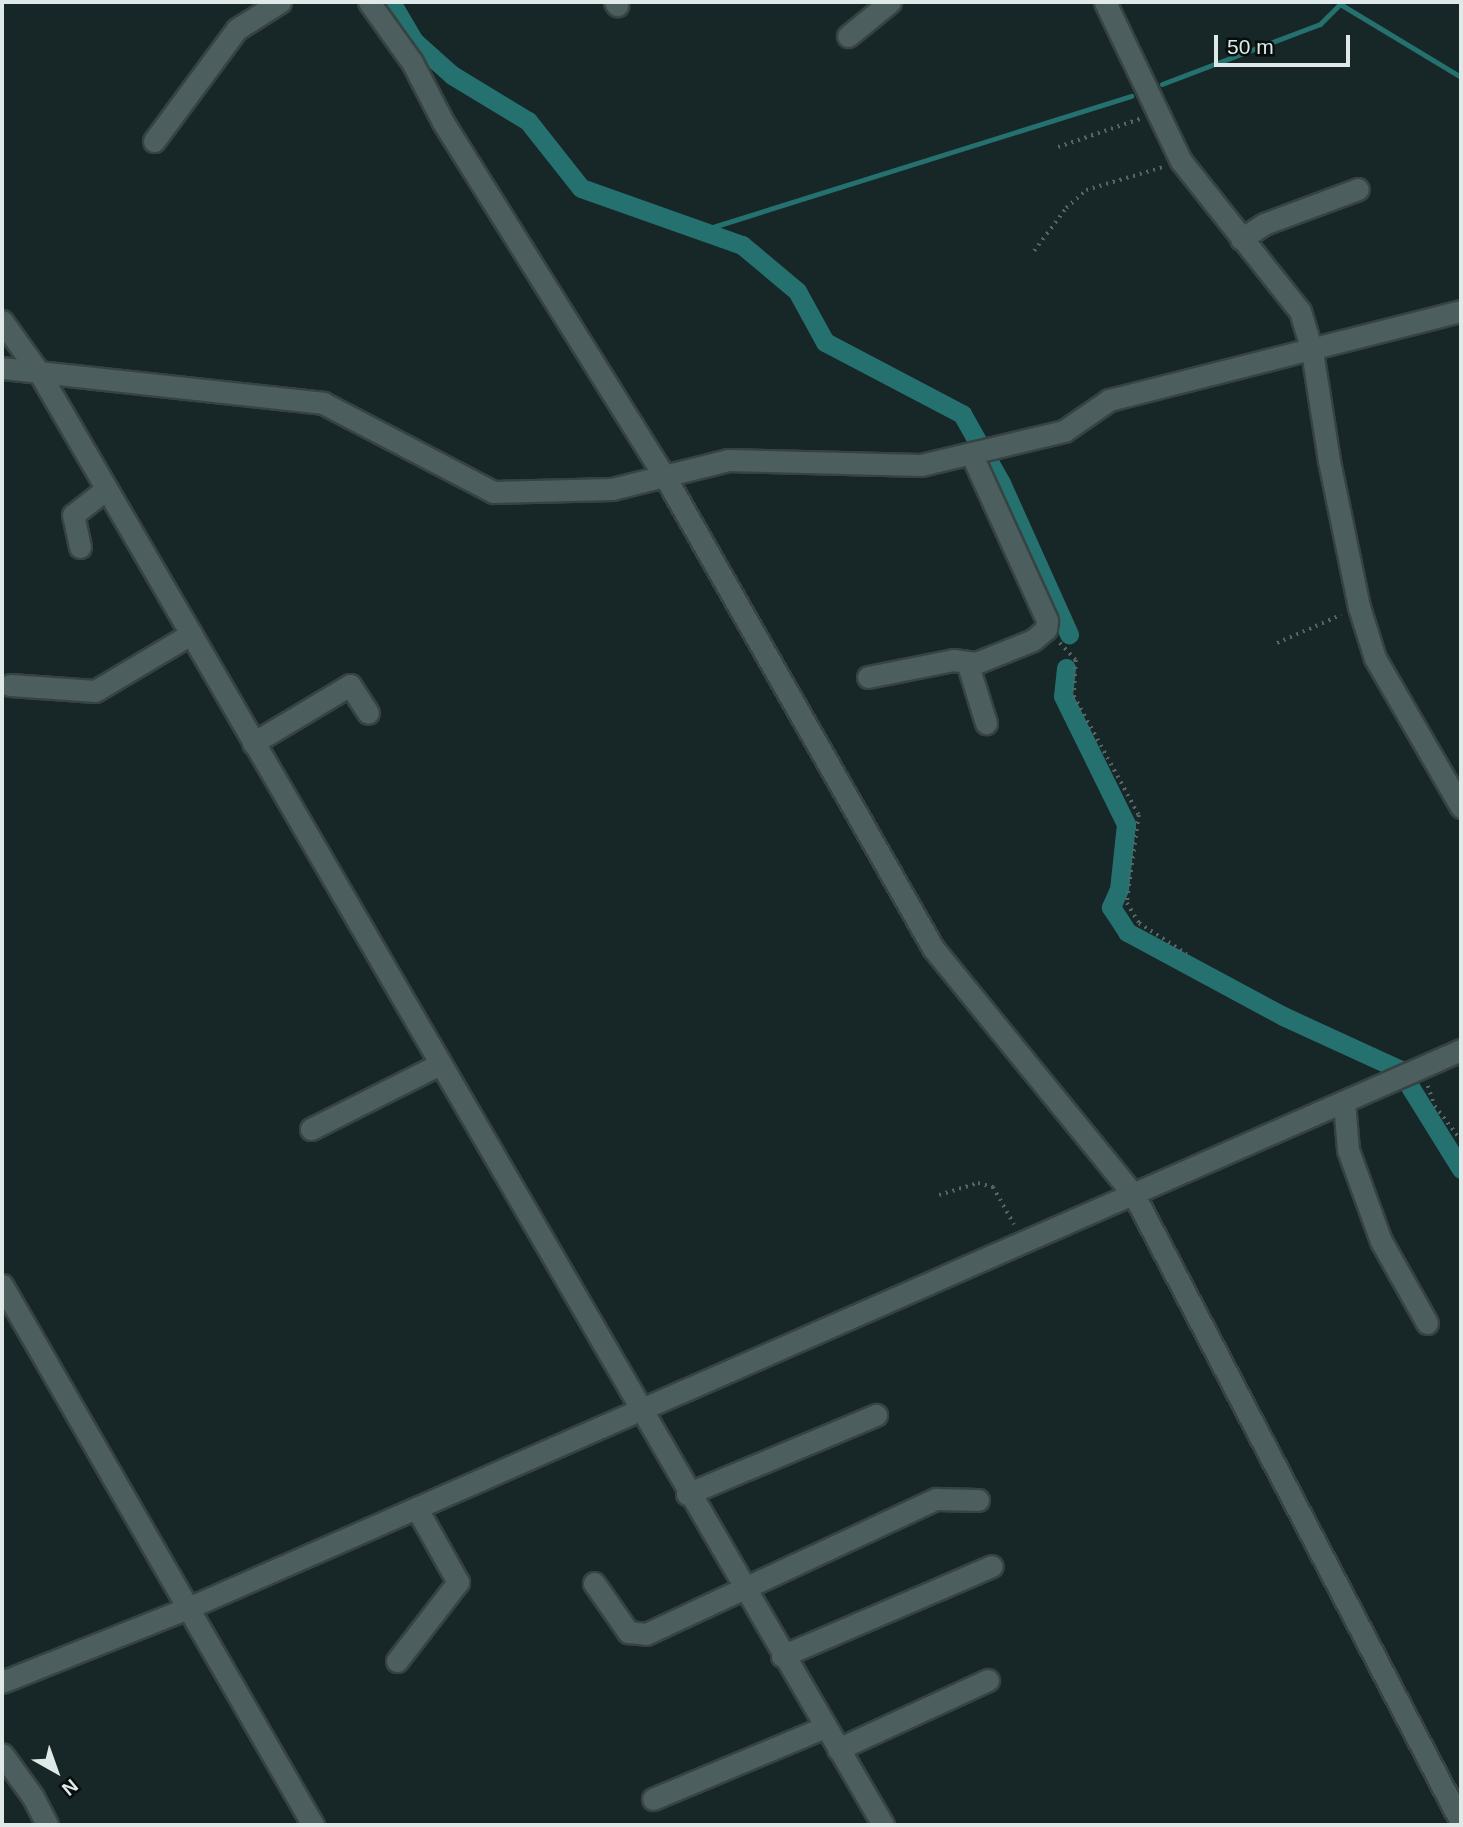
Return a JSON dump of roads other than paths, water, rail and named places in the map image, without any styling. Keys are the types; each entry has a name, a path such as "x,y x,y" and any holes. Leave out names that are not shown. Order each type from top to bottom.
{"street":[{"path":"154,141 237,29 280,2"},
{"path":"369,2 412,62 443,122 664,475 933,948 1134,1195 1461,1822"},
{"path":"848,36 890,2"},
{"path":"1105,2 1181,161 1300,310 1312,351 1329,461 1359,607 1375,658 1461,807"},
{"path":"1241,239 1264,224 1358,189"},
{"path":"2,368 323,403 493,492 612,489 728,460 921,465 1064,431 1110,400 1312,351 1461,311"},
{"path":"2,321 40,374 638,1411 883,1825"},
{"path":"868,677 953,660 967,662 1033,640 1046,629 1048,620 971,453"},
{"path":"80,548 73,515 106,490"},
{"path":"10,685 95,691 191,634"},
{"path":"967,662 986,723"},
{"path":"253,743 350,685 368,713"},
{"path":"2,1682 188,1608 1461,1051"},
{"path":"311,1129 439,1065"},
{"path":"1344,1102 1348,1150 1381,1241 1427,1323"},
{"path":"2,1285 313,1825"},
{"path":"687,1494 876,1415"},
{"path":"594,1583 628,1632 646,1634 732,1596 741,1586 936,1499 978,1500"},
{"path":"397,1661 458,1583 416,1509"},
{"path":"782,1656 992,1566"},
{"path":"838,1749 988,1680"},
{"path":"653,1798 825,1727"},
{"path":"2,1754 33,1797 47,1825"}],"waterway":[{"path":"391,2 414,41 452,75 528,121 581,188 742,245 797,291 825,342 962,414 1001,483 1069,634"},
{"path":"1340,4 1461,77"},
{"path":"1162,84 1320,24 1340,4"},
{"path":"700,231 1131,96"},
{"path":"1066,668 1063,696 1126,824 1119,889 1111,907 1127,932 1283,1016 1399,1069 1461,1169"}]}
